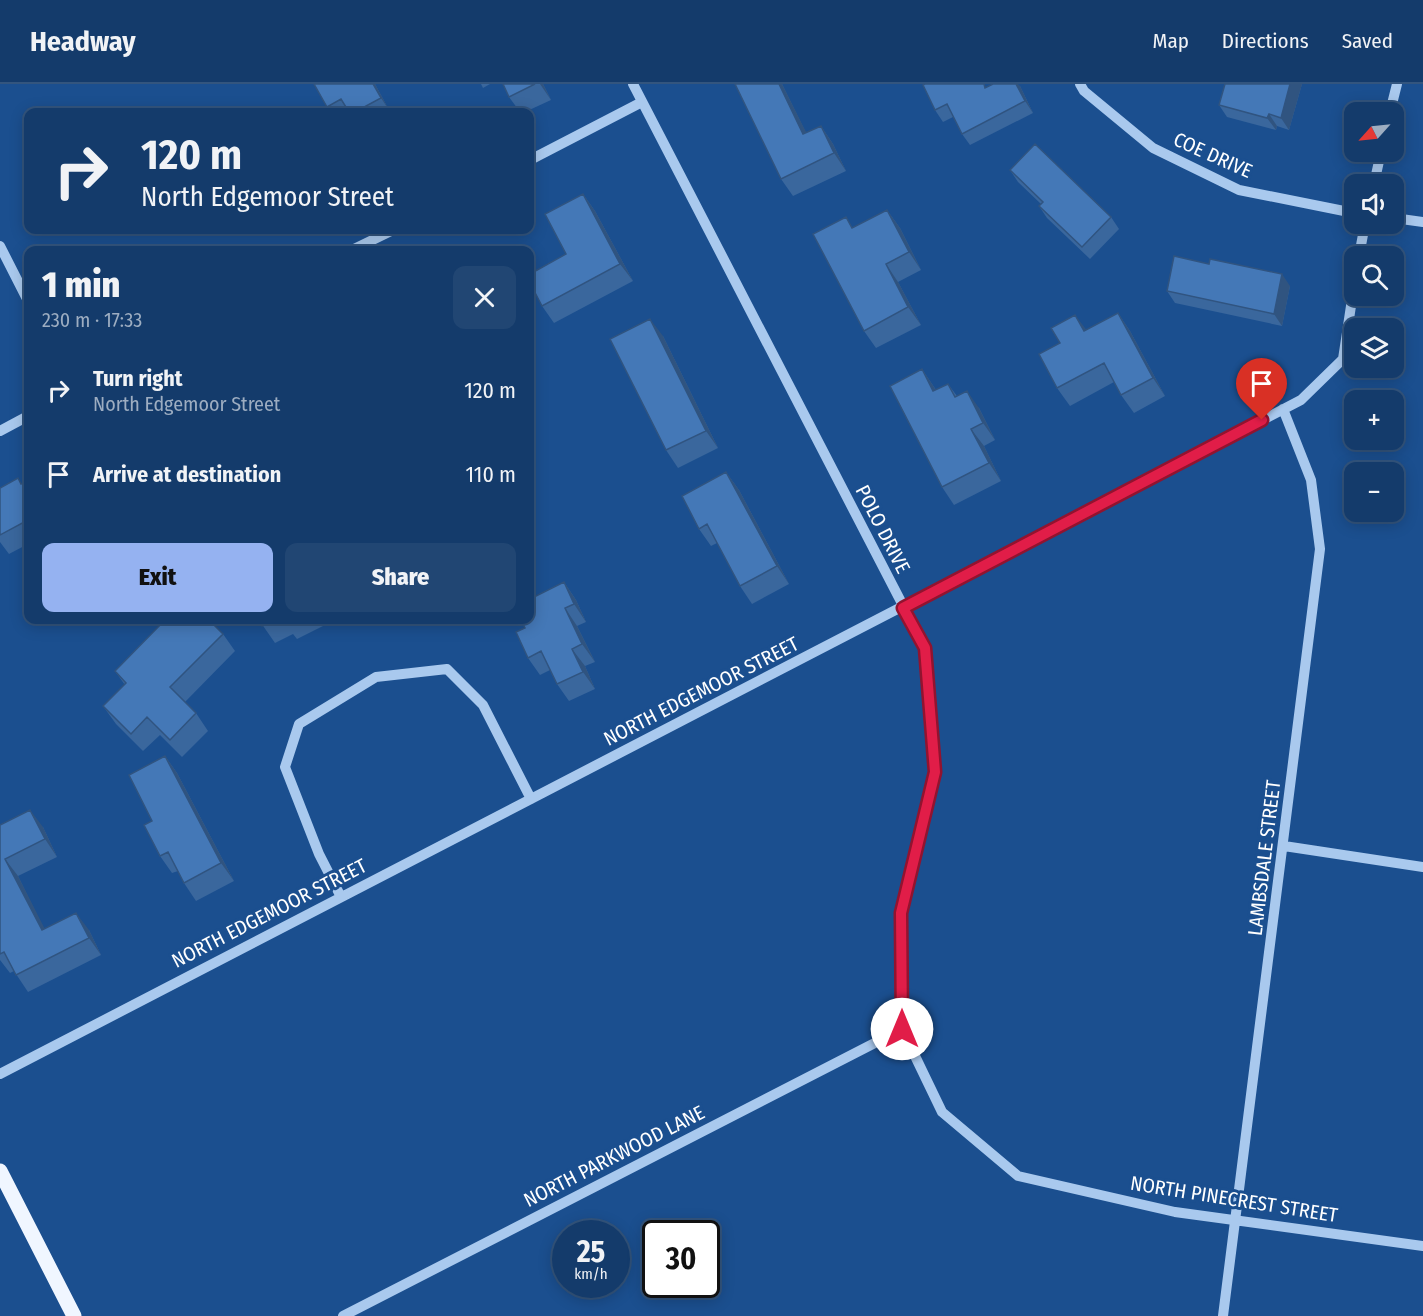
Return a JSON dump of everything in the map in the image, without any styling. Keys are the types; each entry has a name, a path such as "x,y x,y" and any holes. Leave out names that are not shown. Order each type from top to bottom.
{"main road":[{"path":"0,1171 74,1316"}],"street":[{"name":"POLO DRIVE","path":"633,84 925,648 935,772 901,913 902,1029"},
{"name":"COE DRIVE","path":"1080,84 1084,91 1153,148 1239,190 1344,211"},
{"path":"1392,102 1397,84"},
{"path":"534,158 642,102"},
{"path":"1404,219 1423,222"},
{"path":"360,246 385,234"},
{"path":"0,246 24,293"},
{"name":"NORTH EDGEMOOR STREET","path":"0,1074 903,608 1300,400 1343,359 1351,306"},
{"name":"LAMBSDALE STREET","path":"1223,1316 1320,549 1311,480 1283,409"},
{"path":"0,431 24,418"},
{"path":"341,897 319,855 285,767 299,724 376,677 447,669 483,705 531,799"},
{"path":"1284,846 1423,867"},
{"name":"NORTH PINECREST STREET","path":"902,1029 942,1112 1018,1176 1175,1212 1423,1246"},
{"name":"NORTH PARKWOOD LANE","path":"343,1316 902,1029"}],"building":[{"path":"314,84 373,84 381,98 362,108 347,108 341,99 327,107"},
{"path":"503,84 535,84 509,97"},
{"path":"735,84 779,84 803,134 821,126 834,153 781,179"},
{"path":"984,84 985,88 993,84 1016,84 1025,101 962,134 947,104 935,110 923,85"},
{"path":"1225,84 1290,84 1281,118 1269,114 1267,118 1219,105"},
{"path":"1035,144 1111,217 1082,247 1039,206 1043,202 1010,170"},
{"path":"583,194 620,264 542,306 534,291 534,272 566,254 545,214"},
{"path":"887,210 909,252 886,264 908,307 864,331 813,234 846,217 852,228"},
{"path":"1174,256 1209,264 1210,259 1282,274 1274,314 1167,291"},
{"path":"1118,313 1153,378 1121,395 1104,363 1057,388 1039,354 1060,343 1051,328 1075,315 1084,331"},
{"path":"650,319 706,431 666,450 610,339"},
{"path":"922,369 933,391 948,384 955,397 967,391 983,423 971,429 989,463 942,487 890,386"},
{"path":"726,472 777,566 740,586 707,524 699,529 682,496"},
{"path":"18,478 21,484 24,483 24,522 0,535 0,488"},
{"path":"564,582 574,604 565,608 582,644 572,649 583,672 557,684 541,651 528,658 516,632 525,628 523,624 534,624 534,597"},
{"path":"161,624 213,624 223,634 170,687 196,713 170,740 147,717 131,734 103,706 126,683 115,671"},
{"path":"165,756 221,863 184,883 168,852 160,856 144,825 152,821 129,775"},
{"path":"30,810 45,839 5,859 42,930 76,913 89,938 16,975 4,952 0,954 0,825"}],"route":[{"path":"902,1029 901,913 935,772 925,648 903,608 1262,420"}]}
